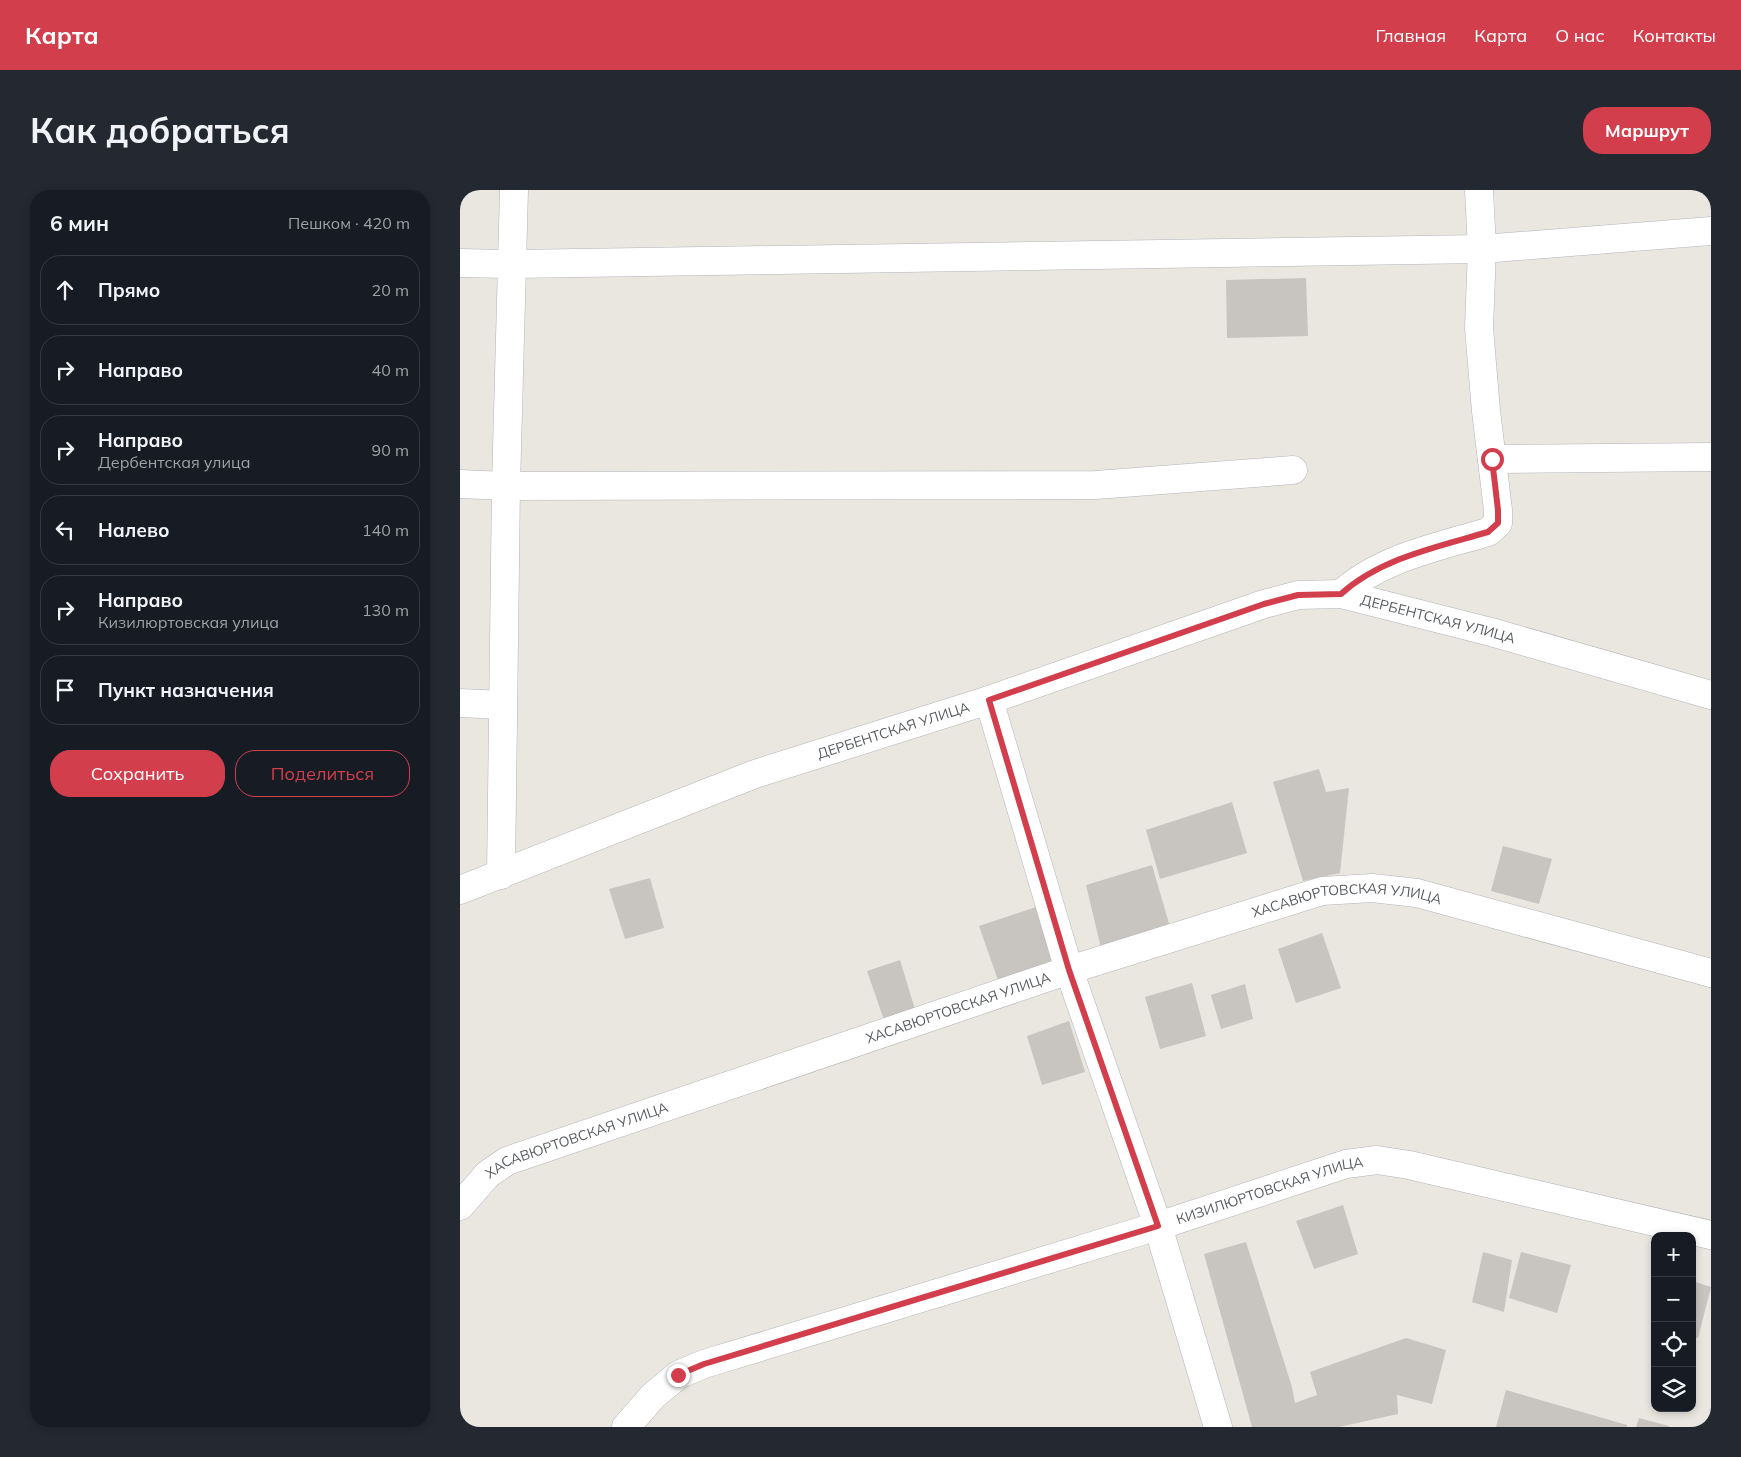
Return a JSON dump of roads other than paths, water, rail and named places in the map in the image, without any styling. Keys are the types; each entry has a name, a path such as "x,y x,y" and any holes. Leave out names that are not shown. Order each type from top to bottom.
{"street":[{"path":"500,875 506,486 514,264 514,190"},
{"path":"1341,594 1355,582 1397,560 1488,532 1498,523 1479,328 1482,249 1479,190"},
{"path":"460,263 514,264 1482,249 1711,231"},
{"path":"1492,459 1711,457"},
{"path":"460,484 506,486 1096,485 1293,470"},
{"name":"ДЕРБЕНТСКАЯ УЛИЦА","path":"460,890 755,774 989,700 1264,604 1298,595 1341,594 1491,632 1711,695"},
{"path":"989,700 1069,970 1158,1226 1218,1427"},
{"path":"460,703 503,705"},
{"name":"ХАСАВЮРТОВСКАЯ УЛИЦА","path":"460,1206 488,1174 506,1161 1069,970 1322,891 1372,888 1417,894 1711,973"},
{"name":"КИЗИЛЮРТОВСКАЯ УЛИЦА","path":"626,1427 653,1396 678,1375 704,1364 1158,1226 1346,1164 1377,1160 1409,1165 1711,1235"}]}
